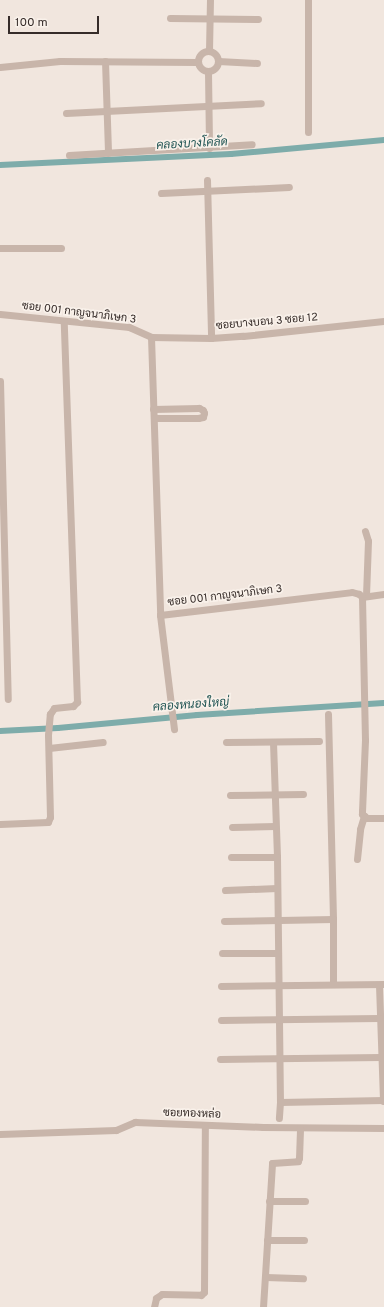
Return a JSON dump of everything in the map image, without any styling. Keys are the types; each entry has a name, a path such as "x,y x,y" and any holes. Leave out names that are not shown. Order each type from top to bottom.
{"street":[{"path":"208,51 210,0"},
{"path":"308,0 308,132"},
{"path":"170,18 258,19"},
{"path":"208,51 214,53 218,61 214,70 208,72 200,68 197,62 200,54 208,51"},
{"path":"0,67 60,61 197,62"},
{"path":"106,61 108,153"},
{"path":"218,61 257,63"},
{"path":"208,72 208,148"},
{"path":"66,113 208,107 261,103"},
{"path":"69,155 208,148 252,144"},
{"path":"207,180 211,338"},
{"path":"161,193 289,187"},
{"path":"0,248 61,248"},
{"name":"ซอย 001 กาญจนาภิเษก 3","path":"0,314 129,328 151,337 160,615 352,592 364,596 384,594"},
{"path":"0,824 48,822 50,817 48,735 52,709 73,706 77,699 64,321"},
{"name":"ซอยบางบอน 3 ซอย 12","path":"151,337 211,338 384,321"},
{"path":"0,381 3,592 8,699"},
{"path":"153,409 199,408 203,410 204,413 203,417 198,418 154,418"},
{"path":"357,859 360,829 364,816 362,811 365,711 364,596 368,541 365,531"},
{"path":"160,615 173,726"},
{"path":"328,714 333,919 333,984"},
{"path":"226,742 319,741"},
{"path":"48,748 103,742"},
{"path":"273,742 277,857 280,1058 279,1118"},
{"path":"230,795 303,794"},
{"path":"364,816 384,818"},
{"path":"232,827 275,826"},
{"path":"231,858 277,857"},
{"path":"225,890 277,888"},
{"path":"224,921 333,919"},
{"path":"222,954 278,953"},
{"path":"221,986 333,984 382,985 379,1018 384,1100 280,1102"},
{"path":"221,1020 379,1018"},
{"path":"220,1059 381,1057"},
{"name":"ซอยทองหล่อ","path":"0,1134 116,1130 135,1122 205,1126 384,1128"},
{"path":"154,1307 156,1298 162,1294 201,1295 204,1292 205,1126"},
{"path":"263,1307 272,1164 298,1161 300,1158 300,1128"},
{"path":"269,1201 305,1201"},
{"path":"267,1240 304,1240"},
{"path":"266,1278 303,1278"}],"waterway":[{"name":"คลองบางโคลัด","path":"0,165 231,154 384,140"},
{"name":"คลองหนองใหญ่","path":"0,731 58,728 197,715 384,703"}]}
